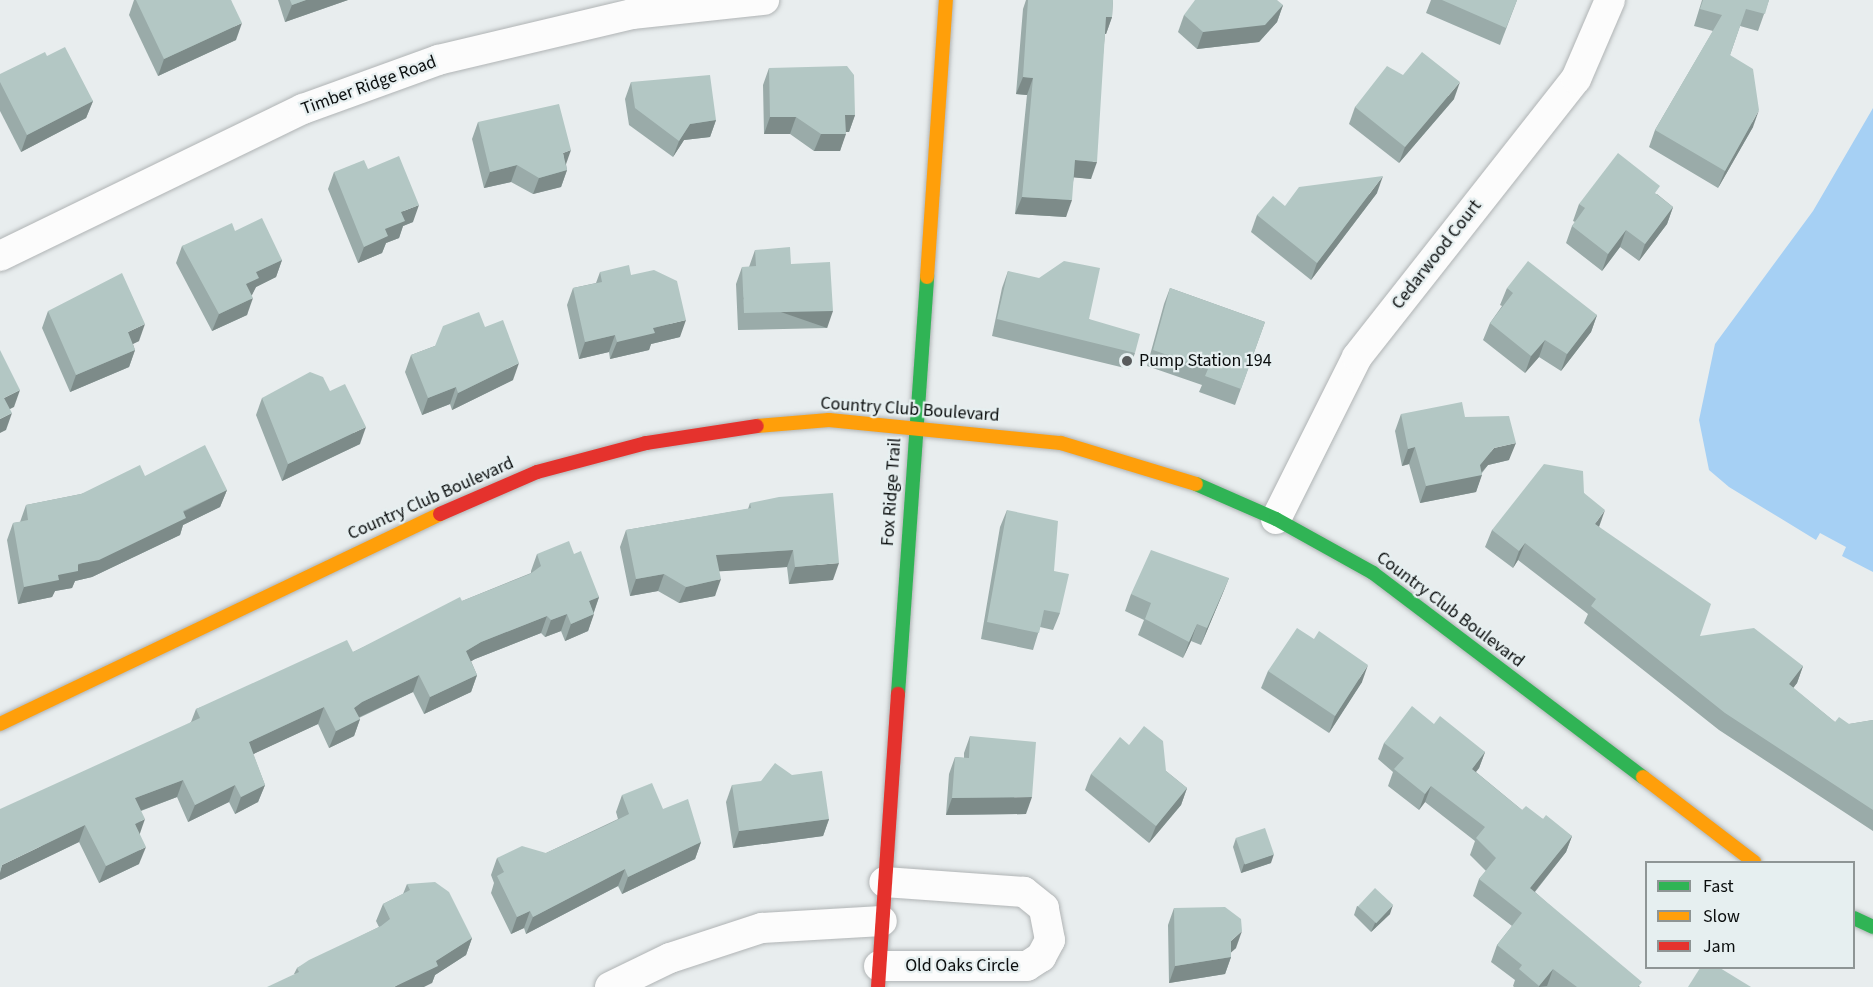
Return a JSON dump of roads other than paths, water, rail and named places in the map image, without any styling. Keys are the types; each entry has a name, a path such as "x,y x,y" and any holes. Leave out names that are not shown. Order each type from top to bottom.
{"street":[{"name":"Timber Ridge Road","path":"0,256 303,109 438,60 632,14 764,0"},
{"name":"Fox Ridge Trail","path":"879,976 946,0"},
{"name":"Cedarwood Court","path":"1276,519 1357,357 1576,79 1610,0"},
{"name":"Country Club Boulevard","path":"0,724 382,540 537,472 646,442 724,429 829,420 915,426 1061,443 1194,483 1276,519 1373,573 1446,625 1753,861"},
{"name":"Old Oaks Circle","path":"879,976 1027,966 1041,957 1050,940 1044,908 1024,892 884,882"},
{"path":"1855,918 1873,927"},
{"path":"610,987 670,958 762,928 882,921"}],"water":[{"path":"1873,108 1873,572 1842,556 1846,547 1820,533 1816,540 1729,487 1709,470 1699,420 1715,344 1813,211"}],"place":[{"name":"Pump Station 194","path":"1127,361"}]}
